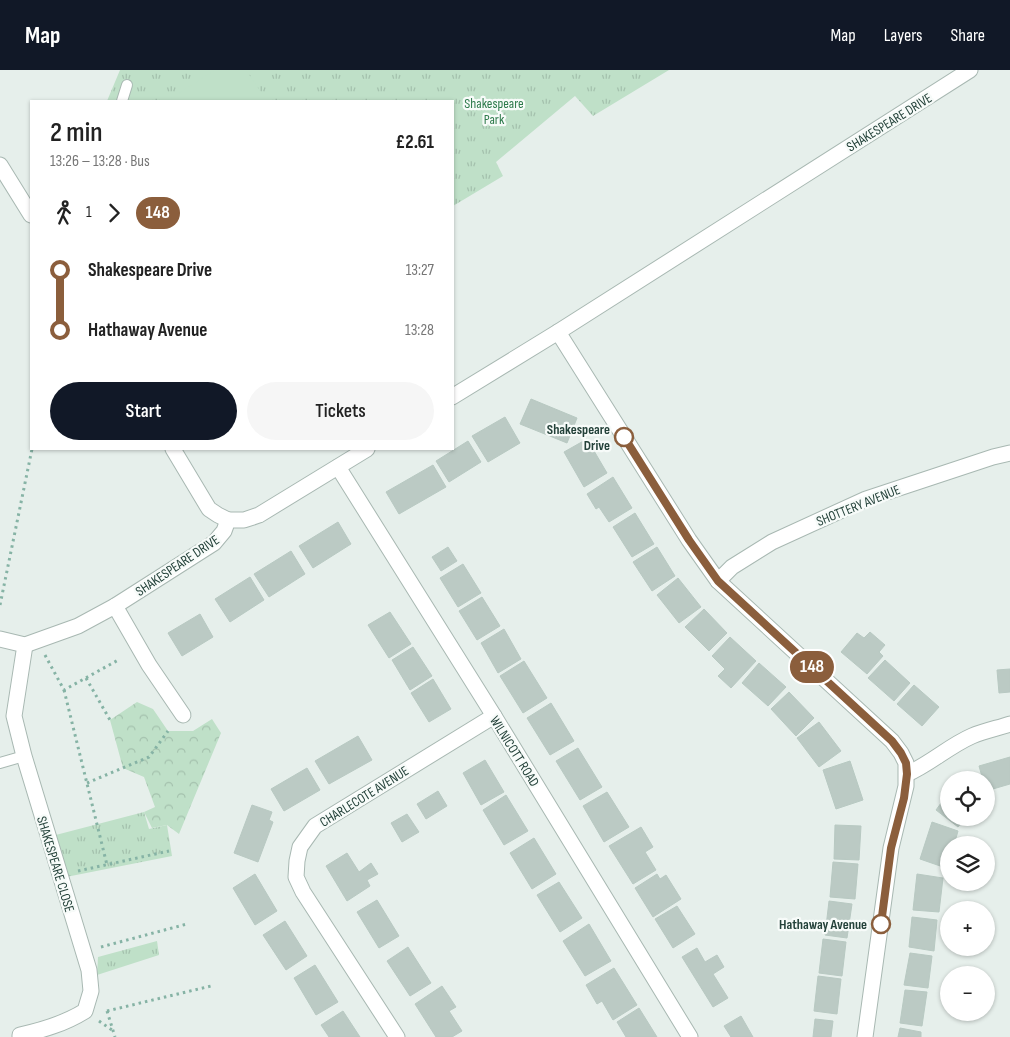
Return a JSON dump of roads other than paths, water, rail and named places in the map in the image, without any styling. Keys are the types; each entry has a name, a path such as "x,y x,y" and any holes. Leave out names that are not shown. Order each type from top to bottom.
{"street":[{"name":"SHAKESPEARE DRIVE","path":"454,396 558,332 970,70"},
{"path":"0,165 30,213"},
{"path":"558,332 689,540 718,581 892,741 904,758 907,774 904,798 891,848 865,1037"},
{"path":"174,450 210,509 218,516 228,520"},
{"name":"SHAKESPEARE DRIVE","path":"31,643 78,626 115,606 214,543 224,531 228,520 244,520 259,515 365,450"},
{"name":"SHOTTERY AVENUE","path":"718,581 732,567 772,542 866,499 1010,453"},
{"name":"WILNICOTT ROAD","path":"338,467 494,716 690,1037"},
{"path":"115,606 149,665 183,715"},
{"path":"0,639 31,643"},
{"name":"SHAKESPEARE CLOSE","path":"20,1037 20,1035 47,1029 74,1018 85,1011 91,991 89,970 24,756 14,716 31,643"},
{"name":"CHARLECOTE AVENUE","path":"396,1037 303,892 296,877 300,847 315,826 494,716"},
{"path":"907,774 919,769 972,736 1010,724"}],"lane":[{"path":"122,100 127,85"},
{"path":"0,763 24,756"}],"place":[{"name":"Shakespeare Drive","path":"624,437"},
{"name":"Hathaway Avenue","path":"881,924"}],"park label":[{"name":"Shakespeare Park","path":"494,112"}]}
